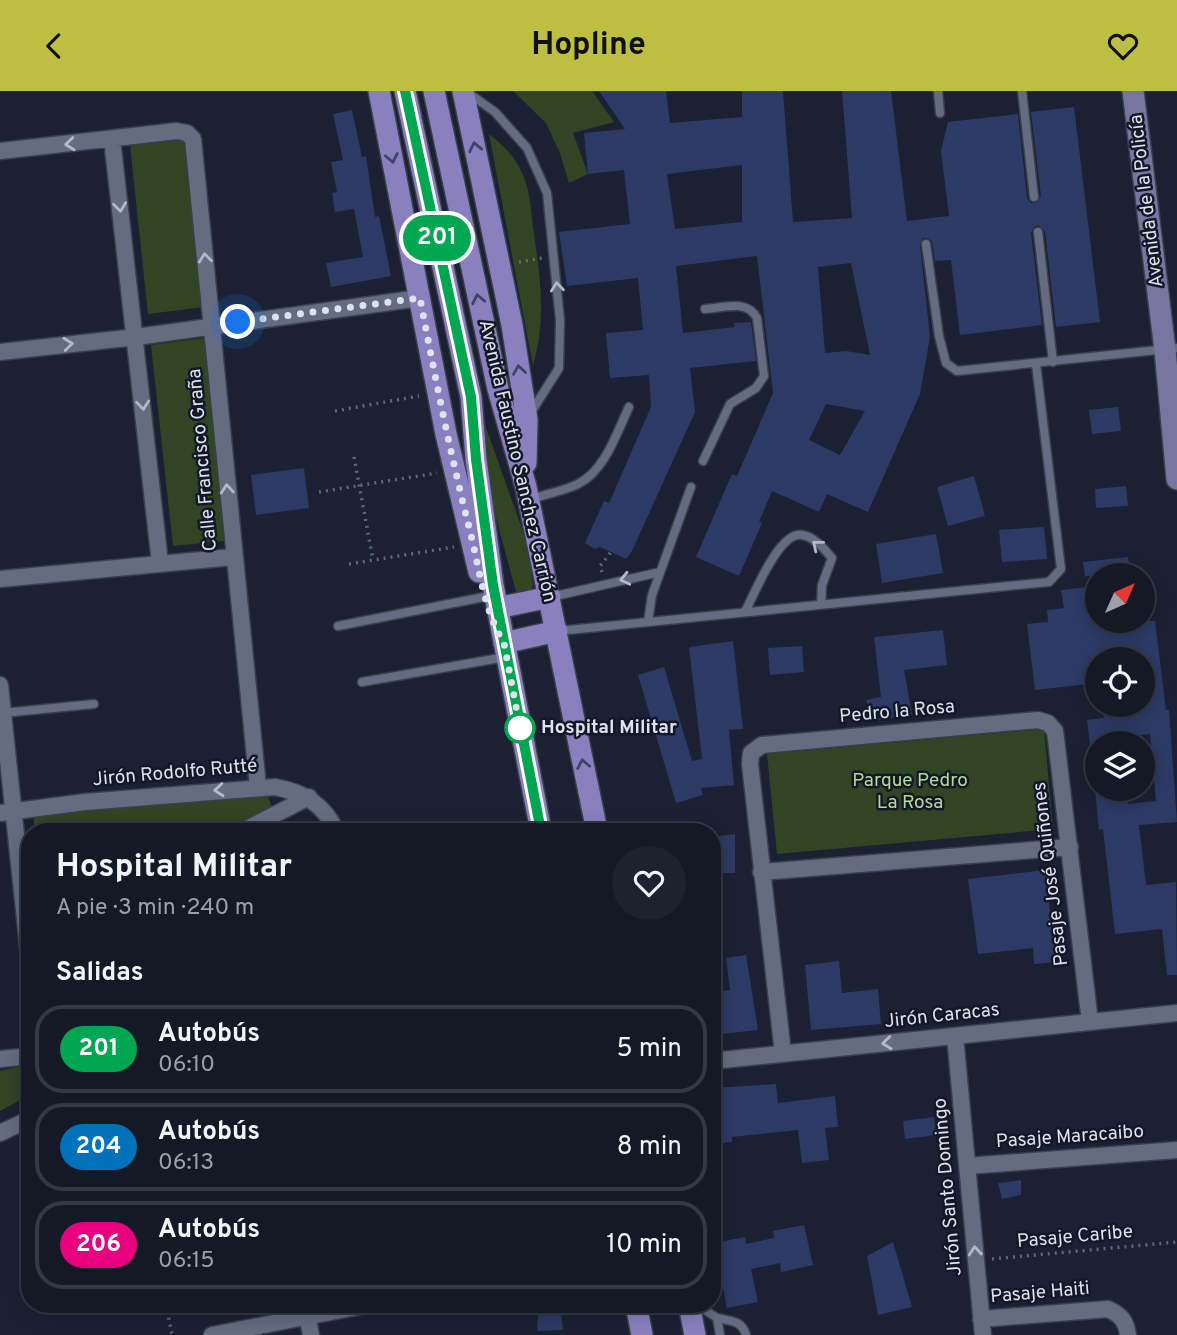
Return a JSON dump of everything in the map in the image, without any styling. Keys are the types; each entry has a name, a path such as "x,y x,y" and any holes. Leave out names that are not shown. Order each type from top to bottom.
{"main road":[{"path":"379,91 454,471 472,544 491,603 496,631 505,650 539,823"},
{"name":"Avenida Faustino Sanchez Carrión","path":"405,91 471,397 491,603"},
{"name":"Avenida Faustino Sanchez Carrión","path":"434,91 498,389 527,493 550,597 595,823"},
{"path":"464,91 512,325 527,420 527,493"},
{"path":"491,603 550,597"},
{"path":"505,650 557,631"},
{"path":"638,1313 642,1335"},
{"path":"691,1313 695,1335"}],"street":[{"name":"Avenida de la Policía","path":"1133,91 1171,349 1177,479"},
{"name":"Calle Francisco Graña","path":"112,139 177,131 187,133 193,139 258,787"},
{"path":"0,151 112,139 160,563"},
{"path":"0,352 136,337 420,298"},
{"path":"0,579 233,557"},
{"path":"0,685 4,713 7,812 21,879"},
{"name":"Pedro la Rosa","path":"761,871 750,764 751,753 762,745 1038,720 1048,723"},
{"name":"Pasaje José Quiñones","path":"1048,723 1055,730 1090,1022"},
{"name":"Jirón Rodolfo Rutté","path":"7,812 85,802 258,787 294,790 309,797"},
{"path":"259,823 309,797 332,823"},
{"path":"783,1053 761,871 1070,847"},
{"name":"Jirón Caracas","path":"721,1060 1177,1013"},
{"name":"Jirón Santo Domingo","path":"955,1036 982,1327"},
{"path":"0,1059 21,1057"},
{"path":"0,1133 21,1123"},
{"name":"Pasaje Maracaibo","path":"967,1166 1177,1150"},
{"name":"Pasaje Haiti","path":"982,1327 1108,1309 1119,1314 1127,1324 1128,1335"},
{"path":"212,1335 295,1313"},
{"path":"307,1313 311,1335"}],"lane":[{"path":"464,91 495,112 527,148 547,193 560,320 558,368 527,420"},
{"path":"938,91 940,113"},
{"path":"1022,91 1034,197"},
{"path":"1038,232 1053,362"},
{"path":"926,244 939,336 946,363 957,371 1171,349"},
{"path":"703,461 730,404 756,388 764,376 754,312 745,306 705,309"},
{"path":"557,631 1049,582 1061,569 1036,364"},
{"path":"527,493 579,484 594,471 610,447 629,407"},
{"path":"648,622 652,595 691,487"},
{"path":"745,612 777,551 788,537 801,534 818,542 832,558 822,585 821,605"},
{"path":"550,597 660,572"},
{"path":"338,626 491,603"},
{"path":"362,682 505,650"},
{"path":"4,713 94,705"},
{"path":"710,1313 717,1318 739,1323 745,1329 746,1335"},
{"path":"717,1318 720,1335"}],"path":[{"path":"499,266 554,256"},
{"path":"335,411 438,393"},
{"path":"354,457 373,560"},
{"path":"318,492 454,471"},
{"path":"349,564 472,544"},
{"path":"606,584 600,566 611,552"},
{"name":"Pasaje Caribe","path":"976,1260 1177,1242"},
{"path":"168,1313 172,1335"}],"green space":[{"path":"513,91 592,91 614,122 573,133 588,174 569,183 560,153 546,123"},
{"path":"489,134 505,147 517,163 529,194 541,297 540,330 533,366"},
{"path":"186,140 204,307 148,314 130,145"},
{"path":"205,338 224,541 173,546 151,345"},
{"path":"483,419 527,543 533,585 531,590 522,593 516,592 490,495"},
{"name":"Parque Pedro La Rosa","path":"1044,729 1053,829 777,854 767,754"},
{"path":"267,794 272,807 265,817 254,823 34,823 33,812"},
{"path":"21,1066 21,1100 0,1111 0,1071"}],"building":[{"path":"599,91 666,91 670,123 742,117 742,91 783,91 793,222 852,218 842,91 891,91 907,221 949,216 941,151 948,122 1018,114 1027,198 1031,203 1035,203 1041,196 1031,112 1074,107 1100,322 1056,327 1045,231 1038,225 1031,233 1042,325 960,335 951,260 935,261 932,241 923,238 920,245 930,337 920,394 868,512 827,494 819,512 772,491 759,522 762,523 739,576 696,557 732,474 737,476 773,393 757,256 676,266 683,333 735,327 734,323 751,322 756,361 690,368 695,412 632,551 626,559 600,547 595,549 585,543 604,501 609,503 651,407 649,375 610,378 606,333 643,330 638,278 567,286 559,232 630,224 624,170 588,174 584,133 625,129","holes":["742,165 742,222 675,229 667,174","851,263 870,355 846,351 825,353 818,267","826,404 865,411 840,455 809,440"]},
{"path":"352,110 362,157 366,156 375,217 379,216 391,276 331,287 326,263 363,257 354,209 335,212 332,193 337,192 331,162 343,160 333,114"},
{"path":"1118,407 1121,431 1092,434 1089,410"},
{"path":"304,468 309,508 256,515 251,475"},
{"path":"974,476 985,516 948,526 937,487"},
{"path":"1126,486 1128,506 1096,508 1095,489"},
{"path":"1044,527 1047,559 1002,562 999,530"},
{"path":"936,534 943,573 882,583 876,544"},
{"path":"1128,557 1129,563 1085,563 1085,576 1083,562"},
{"path":"1085,587 1085,633 1155,633 1155,621 1166,710 1169,710 1177,822 1139,825 1146,885 1176,882 1177,975 1167,975 1162,929 1115,934 1103,829 1099,830 1096,801 1128,801 1128,804 1156,801 1155,731 1088,731 1087,720 1104,717 1155,717 1155,647 1085,647 1085,684 1035,690 1027,624 1048,622 1047,610 1064,608 1061,590"},
{"path":"943,630 947,665 904,670 912,714 875,721 866,700 881,697 874,637"},
{"path":"733,641 743,729 729,730 734,785 701,788 703,795 676,803 638,675 664,667 692,761 702,759 689,647"},
{"path":"802,646 804,672 770,675 768,648"},
{"path":"735,834 735,873 721,873 721,836"},
{"path":"1045,870 1056,962 1034,964 1033,948 978,954 968,879"},
{"path":"746,955 758,1030 721,1034 721,991 730,990 726,958"},
{"path":"839,961 842,993 878,989 881,1024 811,1030 805,965"},
{"path":"776,1084 778,1103 835,1096 838,1127 825,1128 829,1160 802,1163 798,1130 732,1137 732,1142 721,1143 721,1087"},
{"path":"934,1117 936,1135 905,1139 903,1121"},
{"path":"1021,1180 1021,1195 1002,1199 998,1183"},
{"path":"804,1225 813,1265 781,1272 780,1263 751,1269 758,1302 727,1308 721,1278 721,1242 745,1237 746,1244 774,1238 773,1231"},
{"path":"893,1242 912,1307 878,1315 867,1256"},
{"path":"538,1313 561,1313 563,1330 537,1331"}],"bus line":[{"name":"201","path":"405,91 471,397 476,459 493,585 539,823"}],"place":[{"name":"Hospital Militar","path":"520,728"}],"route":[{"path":"238,322 420,298 454,471 484,597 496,631 504,643 521,733 520,728"}]}
